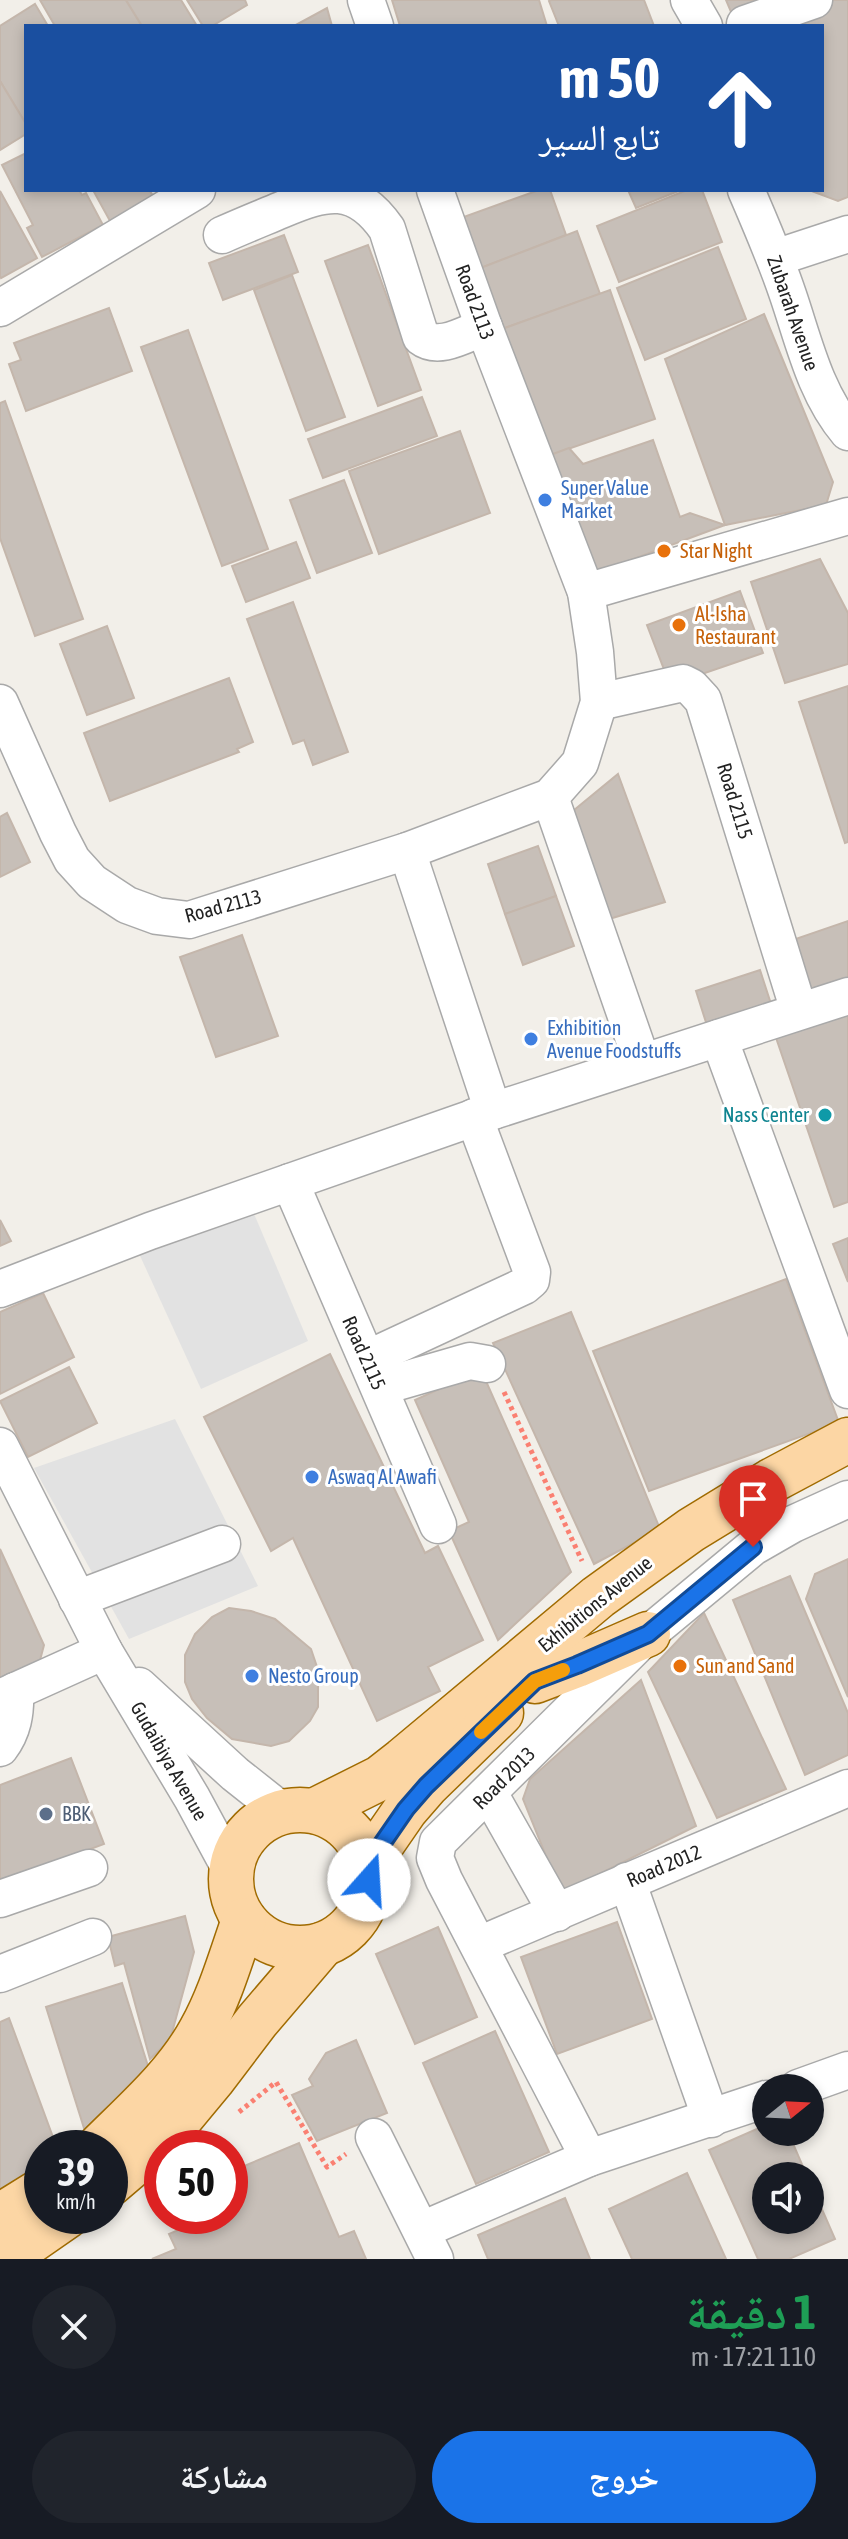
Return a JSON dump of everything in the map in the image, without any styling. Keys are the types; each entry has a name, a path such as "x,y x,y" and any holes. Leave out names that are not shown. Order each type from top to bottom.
{"main road":[{"name":"Exhibitions Avenue","path":"298,1812 380,1778 598,1597 691,1530 771,1481 848,1440"},
{"name":"Exhibitions Avenue","path":"368,1864 426,1786 535,1681 699,1552 780,1503 848,1468"},
{"path":"535,1681 648,1634"},
{"path":"128,2169 164,2138 322,1945 343,1933 359,1916 368,1894 368,1864 358,1841 339,1821 298,1812 269,1817 239,1847 232,1872 234,1897 244,1920 263,1937 297,1948 322,1945"},
{"path":"116,2130 173,2072 200,2033 215,2002 244,1920"},
{"path":"0,2216 24,2201"},
{"path":"0,2259 41,2234"}],"street":[{"path":"366,0 374,24"},
{"path":"670,0 676,24"},
{"path":"689,0 703,24"},
{"path":"745,24 814,0"},
{"path":"0,308 194,192"},
{"name":"Road 2113","path":"0,703 72,860 92,882 127,905 157,916 189,920 407,851 550,797 580,763 599,702 586,592 436,192"},
{"name":"Zubarah Avenue","path":"747,192 788,264"},
{"name":"Zubarah Avenue","path":"770,192 819,385 836,418 848,431"},
{"path":"222,235 314,196 348,196 377,215 387,229 421,337 428,342 443,342 484,327"},
{"path":"788,264 848,234"},
{"path":"788,264 848,254"},
{"path":"586,592 848,516"},
{"name":"Road 2115","path":"599,702 683,683 703,700 799,1011"},
{"path":"550,797 642,1062"},
{"path":"373,1373 524,1286 531,1280 532,1272 407,851"},
{"path":"0,1289 150,1231 484,1114 848,996"},
{"path":"719,1038 848,1390"},
{"name":"Road 2115","path":"290,1182 438,1525"},
{"path":"373,1373 470,1361 487,1364"},
{"name":"Gudaibiya Avenue","path":"0,1446 104,1651 192,1798 232,1872"},
{"name":"Road 2013","path":"589,2158 444,1880 435,1858 438,1842 648,1634 753,1547 793,1524 848,1499"},
{"path":"77,1599 222,1544"},
{"path":"0,1748 14,1718 7,1694 104,1651"},
{"name":"Gudaibiya Avenue","path":"104,1651 235,1774 298,1812"},
{"name":"Road 2012","path":"479,1945 848,1788"},
{"path":"489,1793 557,1913"},
{"path":"0,1899 89,1868"},
{"path":"627,1881 711,2119"},
{"path":"0,1974 93,1937"},
{"path":"824,2079 848,2070"},
{"path":"374,2137 428,2244 589,2158 752,2104"}],"path":[{"path":"487,1364 497,1379 598,1597"},
{"path":"229,2120 276,2082 327,2167 374,2137"}],"shaded area":[{"path":"252,1209 308,1341 201,1389 136,1247"},
{"path":"175,1419 258,1586 129,1639 34,1468"}],"building":[{"path":"40,0 126,0 141,24 54,24"},
{"path":"126,0 181,0 196,24 141,24"},
{"path":"187,0 245,0 247,5 215,24 202,24"},
{"path":"392,0 539,0 546,24 399,24"},
{"path":"644,0 653,24 558,24 549,1"},
{"path":"726,0 848,0 848,197 838,201 814,192 824,192 824,24 736,24"},
{"path":"35,4 47,24 24,24 24,121 0,81 0,26"},
{"path":"327,8 331,24 298,24"},
{"path":"0,81 24,121 24,135 0,150"},
{"path":"24,154 24,192 86,193 103,225 42,257 27,228 33,225 2,165"},
{"path":"0,191 37,258 1,278 0,276"},
{"path":"94,192 150,192 154,197 110,221"},
{"path":"533,192 551,192 566,235 478,269 458,219"},
{"path":"629,192 676,192 636,208"},
{"path":"682,192 703,192 722,242 619,282 597,226"},
{"path":"577,231 600,294 502,329 478,269"},
{"path":"284,235 298,272 223,300 209,263"},
{"path":"368,245 421,390 378,406 325,261"},
{"path":"718,247 746,319 645,360 617,288"},
{"path":"292,275 345,417 306,431 254,290"},
{"path":"610,290 655,419 545,457 502,329"},
{"path":"109,308 132,371 26,411 9,364 21,360 14,343"},
{"path":"764,314 833,482 826,505 725,525 665,359"},
{"path":"188,330 268,549 222,566 141,347"},
{"path":"422,397 437,436 323,478 308,439"},
{"path":"5,401 83,619 35,636 0,538 0,403"},
{"path":"460,431 490,513 379,554 349,471"},
{"path":"653,440 680,517 690,513 725,525 593,574 545,457 569,448 583,464"},
{"path":"344,480 372,553 317,573 290,500"},
{"path":"296,542 310,578 246,602 232,566"},
{"path":"820,559 848,613 848,664 785,683 751,582"},
{"path":"740,591 763,653 670,685 647,625"},
{"path":"293,602 348,752 313,765 304,740 293,744 247,619"},
{"path":"107,626 134,698 87,715 60,644"},
{"path":"229,678 253,742 237,749 239,752 110,801 84,733"},
{"path":"848,686 848,842 845,843 799,702"},
{"path":"618,774 665,902 606,920 568,815"},
{"path":"7,813 30,862 0,877 0,817"},
{"path":"538,846 556,896 505,914 488,864"},
{"path":"556,896 574,946 523,965 505,914"},
{"path":"848,921 848,993 814,1005 781,944"},
{"path":"242,935 278,1036 216,1057 180,957"},
{"path":"760,970 772,1007 711,1038 696,991"},
{"name":"Nass Center","path":"848,1006 848,1202 834,1207 773,1029"},
{"path":"0,1220 11,1241 0,1246"},
{"path":"848,1238 848,1282 833,1244"},
{"path":"786,1279 839,1423 649,1491 593,1351"},
{"path":"43,1293 74,1357 0,1394 0,1312"},
{"path":"571,1312 660,1529 594,1564 493,1343"},
{"name":"Aswaq Al Awafi","path":"330,1354 425,1553 438,1546 483,1640 428,1667 440,1691 377,1721 293,1538 271,1551 204,1417"},
{"path":"69,1367 97,1423 28,1457 0,1401"},
{"path":"481,1370 571,1572 498,1640 449,1531 469,1522 415,1400"},
{"path":"0,1549 44,1645 39,1664 0,1682"},
{"path":"848,1559 848,1697 806,1599 815,1574"},
{"path":"790,1576 848,1713 848,1755 805,1775 733,1600"},
{"name":"Nesto Group","path":"229,1608 275,1619 311,1649 318,1670 318,1707 310,1721 289,1741 271,1746 232,1739 207,1718 192,1699 185,1682 185,1655 195,1634 212,1617"},
{"path":"704,1613 786,1789 717,1818 648,1672"},
{"path":"641,1680 696,1826 561,1893 523,1799 530,1779"},
{"name":"BBK","path":"71,1758 104,1844 0,1883 0,1785"},
{"path":"185,1916 194,1952 170,2040 150,2059 124,1963 115,1966 108,1937"},
{"path":"617,1922 652,2019 557,2054 521,1957"},
{"path":"438,1927 477,2017 415,2044 376,1954"},
{"path":"122,1983 152,2079 99,2130 85,2130 46,2007"},
{"path":"9,2018 50,2130 24,2130 24,2184 0,2193 0,2022"},
{"path":"495,2031 549,2152 476,2184 423,2063"},
{"path":"356,2040 387,2113 317,2141 292,2095 313,2086 309,2079 326,2053"},
{"path":"752,2131 752,2146 794,2146 801,2162 752,2162 752,2234 824,2234 824,2214 835,2239 789,2259 758,2259 709,2150"},
{"path":"299,2143 339,2237 354,2231 366,2259 152,2259 176,2249 169,2234 248,2234 248,2164"},
{"path":"687,2173 726,2259 632,2259 609,2209"},
{"path":"565,2198 590,2259 488,2259 478,2235"}],"slow traffic":[{"path":"481,1732 535,1681 563,1670"}],"place":[{"name":"Super Value Market","path":"545,500"},
{"name":"Star Night","path":"664,551"},
{"name":"Al-Isha Restaurant","path":"679,625"},
{"name":"Exhibition Avenue Foodstuffs","path":"531,1039"},
{"name":"Nass Center","path":"825,1115"},
{"name":"Aswaq Al Awafi","path":"312,1477"},
{"name":"Sun and Sand","path":"680,1666"},
{"name":"Nesto Group","path":"252,1676"},
{"name":"BBK","path":"46,1814"}],"route":[{"path":"369,1880 368,1864 406,1809 535,1681 648,1634 753,1547"}]}
